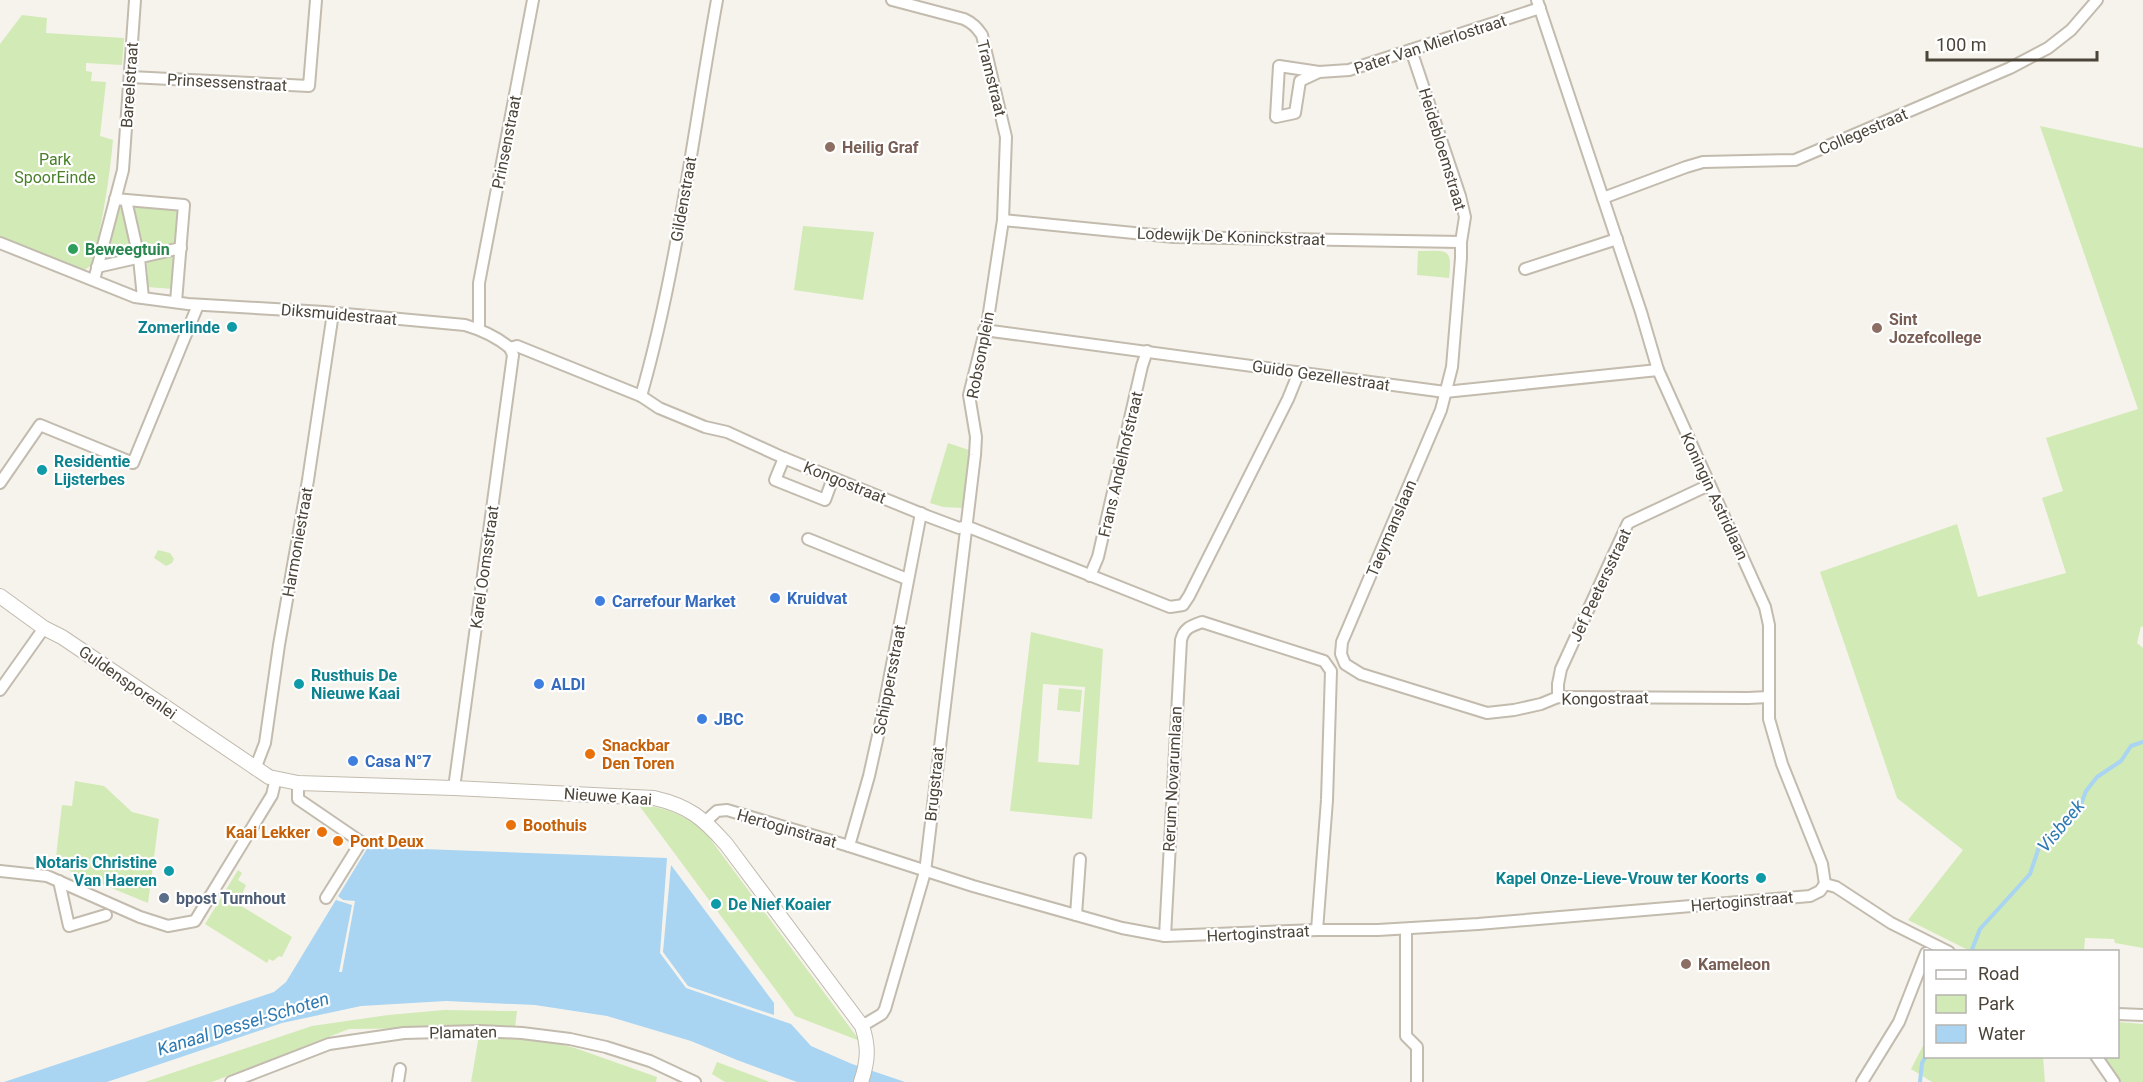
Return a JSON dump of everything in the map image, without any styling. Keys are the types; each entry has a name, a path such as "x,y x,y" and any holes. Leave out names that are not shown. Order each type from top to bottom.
{"street":[{"name":"Bareelstraat","path":"94,280 121,200 135,0"},
{"name":"Prinsessenstraat","path":"130,77 309,86 316,0"},
{"name":"Prinsenstraat","path":"479,329 479,283 532,0"},
{"name":"Gildenstraat","path":"641,396 654,354 672,263 717,0"},
{"name":"Tramstraat","path":"892,0 964,19 971,22 982,35 1006,137 1003,220"},
{"name":"Collegestraat","path":"1603,198 1703,162 1795,160 2010,68 2048,48 2071,30 2097,0"},
{"name":"Koningin Astridlaan","path":"1539,4 1658,370 1760,591 1768,625 1769,719 1782,764 1822,864 1825,884"},
{"name":"Pater Van Mierlostraat","path":"1319,72 1300,81 1295,113 1276,117 1279,66 1319,72 1349,70 1539,4"},
{"name":"Heidebloemstraat","path":"1411,50 1465,217 1461,242 1452,367 1445,392"},
{"path":"143,298 140,258 121,200 184,205 176,302"},
{"name":"Lodewijk De Koninckstraat","path":"1003,220 1174,237 1461,242"},
{"name":"Robsonplein","path":"966,526 976,437 969,395 988,319 1003,220"},
{"path":"1526,268 1617,239"},
{"name":"Diksmuidestraat","path":"0,243 135,297 198,305 333,313 479,329"},
{"path":"97,267 181,248"},
{"path":"0,483 40,425 133,463 198,305"},
{"name":"Harmoniestraat","path":"255,770 265,743 333,313"},
{"name":"Kongostraat","path":"479,329 510,348 517,346 641,396 659,408 705,427 727,432 784,458 921,513 959,528 966,526 1170,607 1183,605 1189,596 1288,399 1299,372"},
{"name":"Guido Gezellestraat","path":"984,330 1445,392 1658,370"},
{"name":"Karel Oomsstraat","path":"454,788 513,354 510,348"},
{"name":"Frans Andelhofstraat","path":"1090,576 1098,557 1147,351"},
{"name":"Taeymanslaan","path":"1345,664 1341,654 1342,642 1441,410 1445,392"},
{"path":"784,458 775,480 825,500 833,478"},
{"name":"Jef Peetersstraat","path":"1558,697 1561,669 1628,523 1709,484"},
{"name":"Schippersstraat","path":"849,846 869,776 881,722 921,513"},
{"name":"Brugstraat","path":"862,1026 882,1014 885,1009 925,872 966,526"},
{"path":"808,539 907,579"},
{"name":"Guldensporenlei","path":"0,596 255,770"},
{"name":"Rerum Novarumlaan","path":"1165,936 1180,640 1182,633 1190,626 1202,622 1324,661 1331,671 1327,800 1317,930"},
{"path":"0,690 44,628"},
{"name":"Kongostraat","path":"1345,664 1361,674 1487,713 1541,704 1558,697 1768,697"},
{"name":"Nieuwe Kaai","path":"255,770 269,777 298,783 654,798 690,810 706,821 726,844 862,1026 868,1047 866,1067 861,1082"},
{"path":"0,871 47,876 140,917 168,926 195,921 272,795 276,778"},
{"path":"298,783 298,799 361,842 326,898"},
{"name":"Hertoginstraat","path":"706,821 717,811 727,810 913,866 925,872 1122,928 1165,936 1478,924 1810,896 1820,891 1825,884"},
{"path":"1076,915 1080,859"},
{"path":"59,881 69,926 106,915"},
{"path":"1825,884 1836,887 1927,949"},
{"path":"1406,928 1406,1036 1417,1047 1416,1082"},
{"path":"1862,1082 1899,1022 1924,957"},
{"path":"2119,1014 2143,1015"},
{"name":"Plamaten","path":"236,1081 329,1044 404,1033 479,1031 551,1036 606,1047 650,1061 695,1082"},
{"path":"2097,1058 2115,1082"},
{"path":"398,1082 400,1069"}],"green space":[{"name":"Park SpoorEinde","path":"22,15 47,18 46,33 124,38 122,65 86,63 86,71 92,72 91,81 106,82 100,136 113,140 96,249 92,265 83,271 0,236 0,44"},
{"path":"2040,126 2143,148 2143,627 2141,626 2137,643 2143,648 2143,948 2115,943 2114,939 2085,938 2084,950 1968,950 1908,920 1963,850 1897,798 1820,572 1957,524 1978,597 2066,573 2042,498 2063,491 2046,438 2138,409"},
{"path":"118,204 124,204 132,254 104,261"},
{"path":"131,205 180,210 176,246 144,252"},
{"path":"803,226 874,232 863,300 794,290"},
{"path":"176,251 173,289 148,287 147,262"},
{"path":"1418,251 1446,252 1450,260 1449,278 1417,275"},
{"path":"948,443 969,450 963,508 943,507 930,503"},
{"path":"158,550 170,553 174,559 172,563 166,566 154,558"},
{"path":"1031,632 1103,649 1092,819 1010,811","holes":["1043,684 1085,687 1079,765 1038,762"]},
{"path":"1059,688 1082,690 1080,712 1057,710"},
{"path":"75,781 104,786 132,812 159,819 148,903 55,865 62,805 72,806"},
{"path":"638,804 658,808 685,818 708,836 860,1041 795,1016"},
{"path":"238,870 242,873 238,880 246,885 238,904 292,937 282,957 279,956 273,961 269,959 267,963 205,924"},
{"path":"444,1010 517,1011 515,1027 349,1029 212,1082 145,1082 312,1026"},
{"path":"2119,1022 2143,1024 2143,1082 2121,1082 2103,1058 2119,1058"},
{"path":"479,1035 541,1040 575,1048 657,1077 656,1082 471,1082"},
{"path":"1924,1044 1924,1058 2043,1058 2045,1082 1932,1082 1911,1069"},
{"path":"717,1062 770,1082 725,1082 712,1074"}],"water":[{"name":"Kanaal Dessel-Schoten","path":"368,847 667,858 660,953 686,988 791,1024 811,1046 852,1064 905,1082 797,1082 691,1041 607,1016 535,1005 446,1001 361,1006 282,1023 107,1082 4,1082 274,992 286,982"},
{"path":"671,865 774,1003 774,1015 688,986 663,952"}],"pier":[{"path":"338,896 343,900 355,901 342,972 339,972 352,905 336,900"}],"waterway":[{"name":"Visbeek","path":"1972,950 1980,929 2030,874 2039,847 2078,812 2086,791 2097,777 2121,761 2131,746 2143,742"},
{"name":"Visbeek","path":"1920,1082 1922,1063 1925,1058"}],"place":[{"name":"Heilig Graf","path":"830,147"},
{"name":"Beweegtuin","path":"73,249"},
{"name":"Zomerlinde","path":"232,327"},
{"name":"Sint Jozefcollege","path":"1877,328"},
{"name":"Residentie Lijsterbes","path":"42,470"},
{"name":"Kruidvat","path":"775,598"},
{"name":"Carrefour Market","path":"600,601"},
{"name":"Rusthuis De Nieuwe Kaai","path":"299,684"},
{"name":"ALDI","path":"539,684"},
{"name":"JBC","path":"702,719"},
{"name":"Snackbar Den Toren","path":"590,754"},
{"name":"Casa N°7","path":"353,761"},
{"name":"Boothuis","path":"511,825"},
{"name":"Kaai Lekker","path":"322,832"},
{"name":"Pont Deux","path":"338,841"},
{"name":"Notaris Christine Van Haeren","path":"169,871"},
{"name":"Kapel Onze-Lieve-Vrouw ter Koorts","path":"1761,878"},
{"name":"bpost Turnhout","path":"164,898"},
{"name":"De Nief Koaier","path":"716,904"},
{"name":"Kameleon","path":"1686,964"}]}
